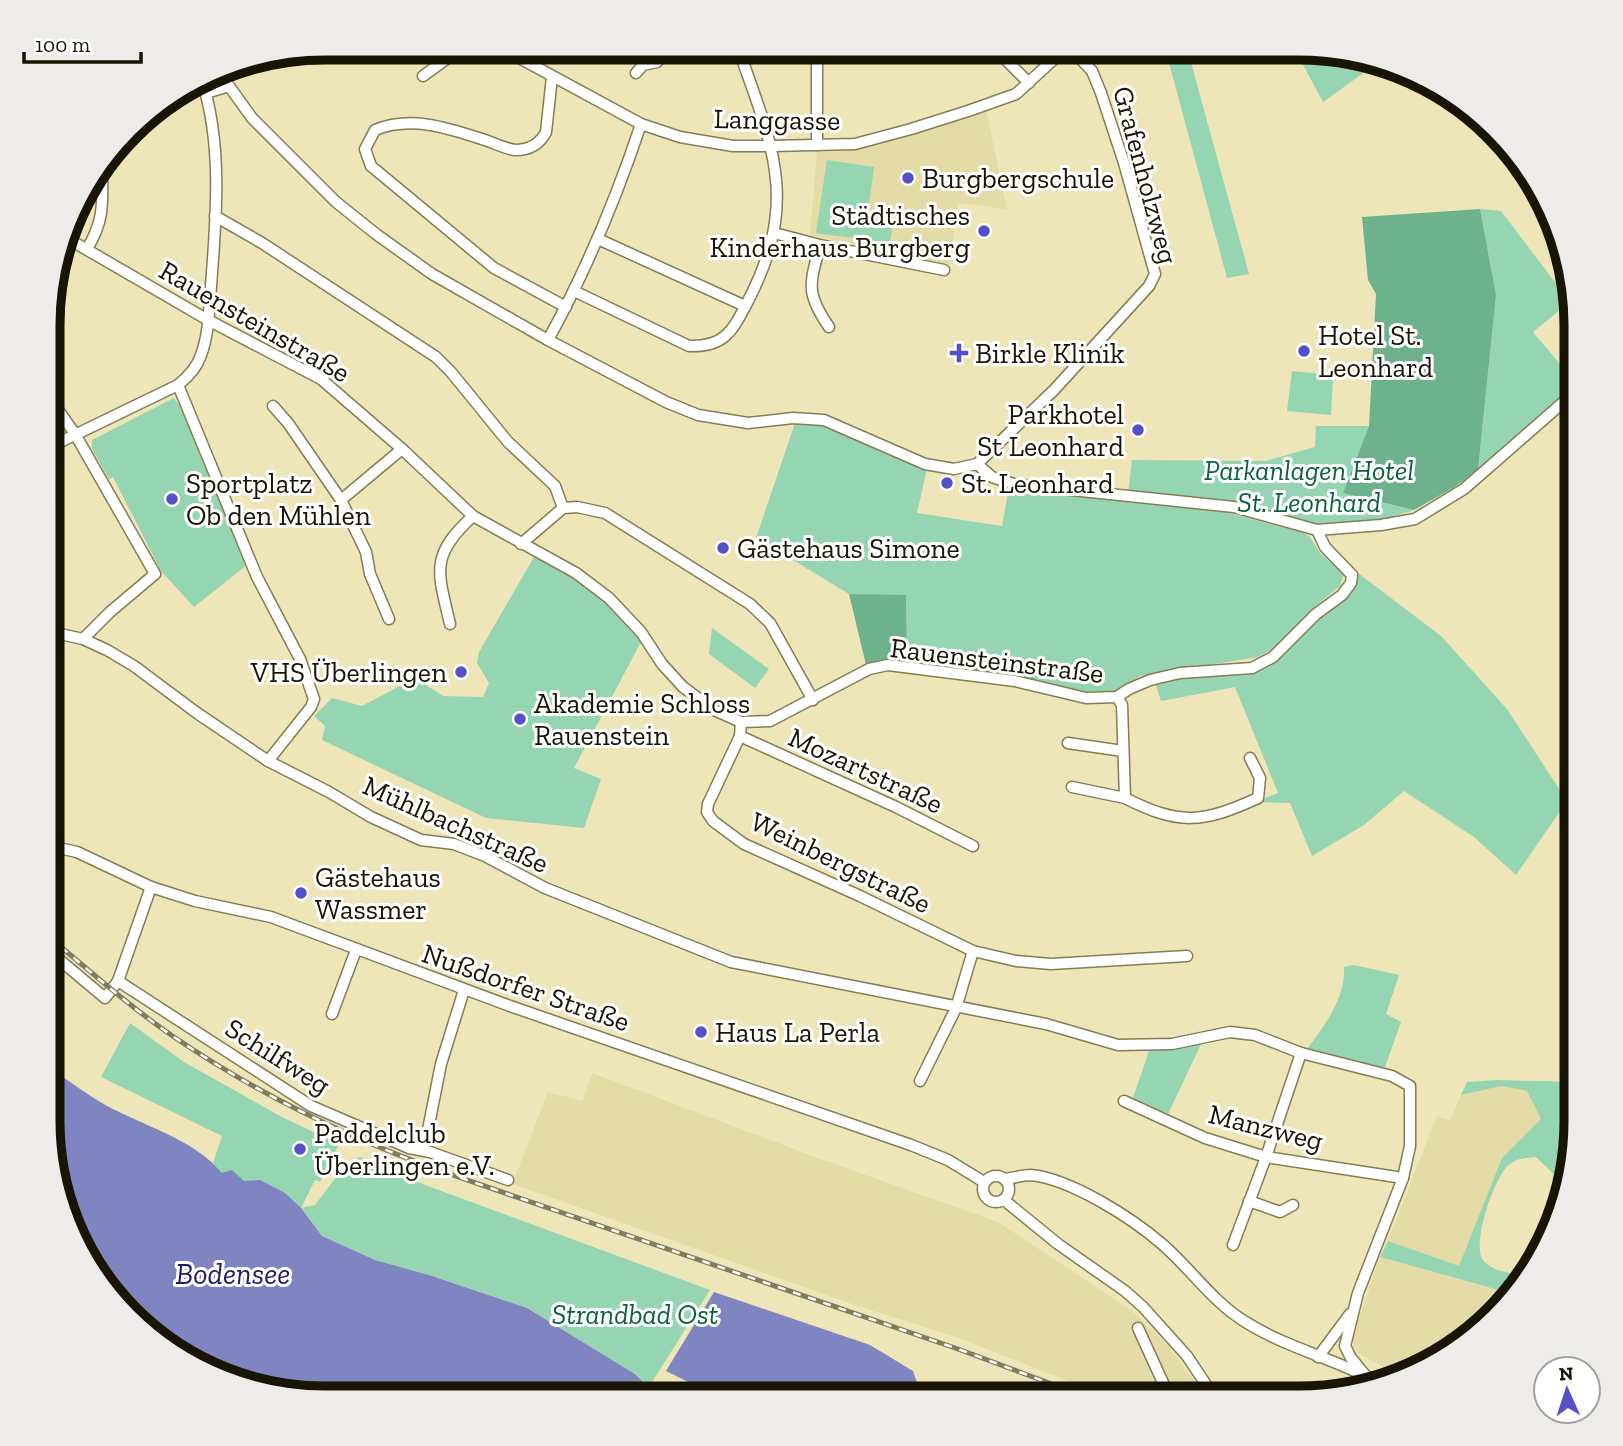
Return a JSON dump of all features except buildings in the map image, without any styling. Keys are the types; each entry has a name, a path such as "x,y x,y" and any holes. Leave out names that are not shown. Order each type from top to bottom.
{"street":[{"path":"423,76 445,60"},
{"name":"Langgasse","path":"522,60 641,124 680,137 733,146 817,145 865,141 968,111 1016,93 1055,60"},
{"path":"636,73 643,65 659,60"},
{"path":"574,291 689,346 707,347 719,343 732,329 763,272 774,233 778,189 772,146 742,60"},
{"path":"817,60 817,145"},
{"path":"1006,60 1029,83"},
{"name":"Grafenholzweg","path":"977,464 1077,365 1149,286 1155,274 1101,93 1092,71 1081,60"},
{"path":"552,77 546,132 543,139 531,148 514,150 453,129 403,121 375,130 365,149 371,166 494,268 566,307"},
{"path":"206,93 229,86 252,118 336,202 432,274 548,341 666,402 698,415 748,423 793,418 824,420 925,464 954,469 977,464 992,477 1014,484 1234,507 1317,530 1381,525 1415,519 1464,489 1564,402"},
{"path":"60,442 178,385 198,362 208,320 215,216 214,150 205,89"},
{"path":"548,341 598,239 618,192 641,124"},
{"path":"87,249 99,230 103,208 102,180"},
{"path":"215,216 262,243 436,357 452,372 508,442 555,486 563,509"},
{"path":"774,233 944,270"},
{"path":"598,239 745,306"},
{"name":"Rauensteinstraße","path":"73,242 208,320 321,379 402,449 472,516 576,573 609,598 641,632 662,664 683,687 714,709 741,722 770,721 869,670 888,665 1015,681 1086,698 1117,697 1150,680 1180,673 1252,668 1273,657 1351,583 1352,575 1325,547 1317,530"},
{"path":"820,245 810,288 814,303 829,327"},
{"path":"178,385 237,531 257,577 300,659 314,699 311,707 268,761"},
{"path":"273,406 288,423 341,500 366,552 370,574 389,619"},
{"path":"60,412 155,574 83,639"},
{"path":"341,500 402,449"},
{"path":"522,544 563,509 577,508 605,513 750,604 770,623 813,700"},
{"path":"450,624 439,574 442,554 454,533 472,516"},
{"name":"Mühlbachstraße","path":"60,634 83,639 134,666 268,761 371,817 421,840 454,844 485,856 545,888 731,962 1046,1024 1118,1045 1172,1044 1230,1032 1255,1035 1301,1053 1392,1076 1410,1086 1409,1146 1403,1178"},
{"path":"1117,697 1122,705 1125,798"},
{"name":"Weinbergstraße","path":"741,722 740,736 708,804 707,812 713,821 744,844 973,951 1016,961 1051,964 1187,956"},
{"name":"Mozartstraße","path":"740,736 896,807 973,846"},
{"path":"1068,743 1123,751"},
{"path":"1072,787 1125,798 1158,814 1183,818 1212,817 1258,798 1260,778 1250,758"},
{"name":"Nußdorfer Straße","path":"60,848 77,852 151,887 195,901 271,917 464,989 948,1160 984,1182 982,1188 987,1200 993,1202 1004,1199 1058,1244 1125,1291 1187,1356 1207,1386"},
{"path":"60,960 105,998 118,981 151,887"},
{"path":"332,1014 356,950"},
{"path":"920,1081 956,1008 973,951"},
{"name":"Schilfweg","path":"118,981 247,1063 271,1083 311,1106 409,1148 424,1150 508,1180"},
{"path":"424,1150 441,1064 464,989"},
{"path":"1233,1245 1301,1053"},
{"name":"Manzweg","path":"1124,1101 1205,1138 1266,1157 1403,1178"},
{"path":"984,1182 994,1176 1005,1179 1028,1175 1048,1178 1098,1199 1161,1243 1216,1299 1243,1321 1282,1342 1368,1377"},
{"path":"1330,1362 1345,1346 1353,1311 1373,1251 1403,1178"},
{"path":"1004,1199 1009,1190 1005,1179"},
{"path":"1249,1201 1280,1212 1293,1205"},
{"path":"1318,1357 1353,1311"},
{"path":"1138,1328 1165,1386"},
{"path":"1345,1346 1350,1358 1365,1375"}],"shaded area":[{"name":"Burgbergschule","path":"986,109 1007,209 958,203 949,265 810,235 817,152 848,151"},
{"path":"592,1073 998,1222 1132,1311 1163,1340 1198,1386 1081,1386 956,1337 858,1306 510,1183 514,1180 548,1092 582,1101"},
{"path":"1501,1086 1528,1091 1542,1119 1502,1158 1459,1267 1388,1241 1437,1116 1450,1121 1461,1095"},
{"path":"1380,1257 1502,1291 1473,1321 1446,1342 1388,1370 1357,1352 1352,1340"}],"green space":[{"path":"1168,60 1190,60 1249,274 1227,278"},
{"path":"1300,60 1333,62 1368,69 1323,102"},
{"path":"827,160 874,167 867,219 893,223 890,243 816,233"},
{"path":"1480,209 1501,211 1561,290 1563,308 1533,332 1564,369 1564,396 1478,470 1496,295"},
{"path":"1480,209 1496,295 1478,470 1414,510 1343,493 1369,426 1376,294 1368,280 1362,217"},
{"path":"1292,371 1333,375 1331,415 1287,411"},
{"name":"Sportplatz Ob den Mühlen","path":"174,398 183,411 247,565 194,607 161,571 113,477 109,479 92,449 92,440"},
{"path":"795,423 824,424 927,468 917,513 1002,526 1009,487 1226,512 1304,533 1310,537 1319,552 1344,574 1340,586 1312,609 1277,646 1258,657 1140,676 1116,691 1083,692 1033,681 1034,667 907,648 906,596 849,594 756,538"},
{"name":"Parkanlagen Hotel St. Leonhard","path":"1316,426 1369,426 1343,493 1414,510 1373,523 1318,525 1239,505 1128,494 1132,460 1266,461 1315,447"},
{"path":"534,557 573,577 607,602 641,642 574,768 601,779 584,828 486,818 322,740 325,726 314,716 332,698 362,706 415,678 443,696 483,697 489,683 477,663 479,652"},
{"path":"1354,570 1441,636 1507,709 1564,796 1564,805 1516,875 1474,837 1404,791 1364,825 1312,856 1290,803 1255,802 1278,793 1235,687 1161,701 1155,682 1176,677 1256,671 1295,642 1319,615 1349,592 1356,582"},
{"path":"849,594 906,595 907,648 1034,668 1033,681 893,661 866,665"},
{"path":"712,628 769,669 755,688 709,654"},
{"path":"1354,965 1399,975 1386,1014 1401,1022 1384,1070 1307,1049 1338,1000 1342,990 1344,967"},
{"path":"130,1023 184,1062 280,1116 339,1144 320,1182 315,1180 301,1208 222,1173 213,1163 222,1136 101,1077"},
{"path":"1203,1040 1168,1114 1133,1098 1150,1048"},
{"path":"1467,1082 1564,1082 1563,1138 1557,1177 1536,1157 1516,1161 1504,1170 1486,1210 1480,1240 1483,1260 1496,1269 1515,1274 1502,1291 1380,1257 1388,1241 1459,1266 1502,1158 1541,1119 1527,1091 1501,1086 1461,1095"},
{"name":"Strandbad Ost","path":"360,1157 425,1185 710,1290 648,1386 635,1374 527,1308 375,1260 322,1236 301,1208 315,1205 347,1163"}],"water":[{"name":"Bodensee","path":"60,1075 99,1102 186,1144 222,1173 232,1170 244,1181 260,1180 285,1193 301,1208 322,1236 375,1260 527,1308 635,1374 647,1386 308,1386 256,1377 223,1366 192,1351 163,1332 137,1309 104,1269 87,1238 69,1190 62,1156"},
{"path":"714,1292 870,1345 913,1371 918,1386 697,1386 666,1371"}],"railway":[{"path":"60,946 174,1037 238,1077 337,1129 441,1171 958,1349 1057,1386"}],"place":[{"name":"Burgbergschule","path":"908,178"},
{"name":"Städtisches Kinderhaus Burgberg","path":"984,231"},
{"name":"Hotel St. Leonhard","path":"1304,351"},
{"name":"Birkle Klinik","path":"959,353"},
{"name":"Parkhotel St Leonhard","path":"1138,430"},
{"name":"St. Leonhard","path":"947,483"},
{"name":"Sportplatz Ob den Mühlen","path":"172,499"},
{"name":"Gästehaus Simone","path":"723,548"},
{"name":"VHS Überlingen","path":"461,672"},
{"name":"Akademie Schloss Rauenstein","path":"520,719"},
{"name":"Gästehaus Wassmer","path":"301,893"},
{"name":"Haus La Perla","path":"701,1032"},
{"name":"Paddelclub Überlingen e.V.","path":"300,1149"}]}
